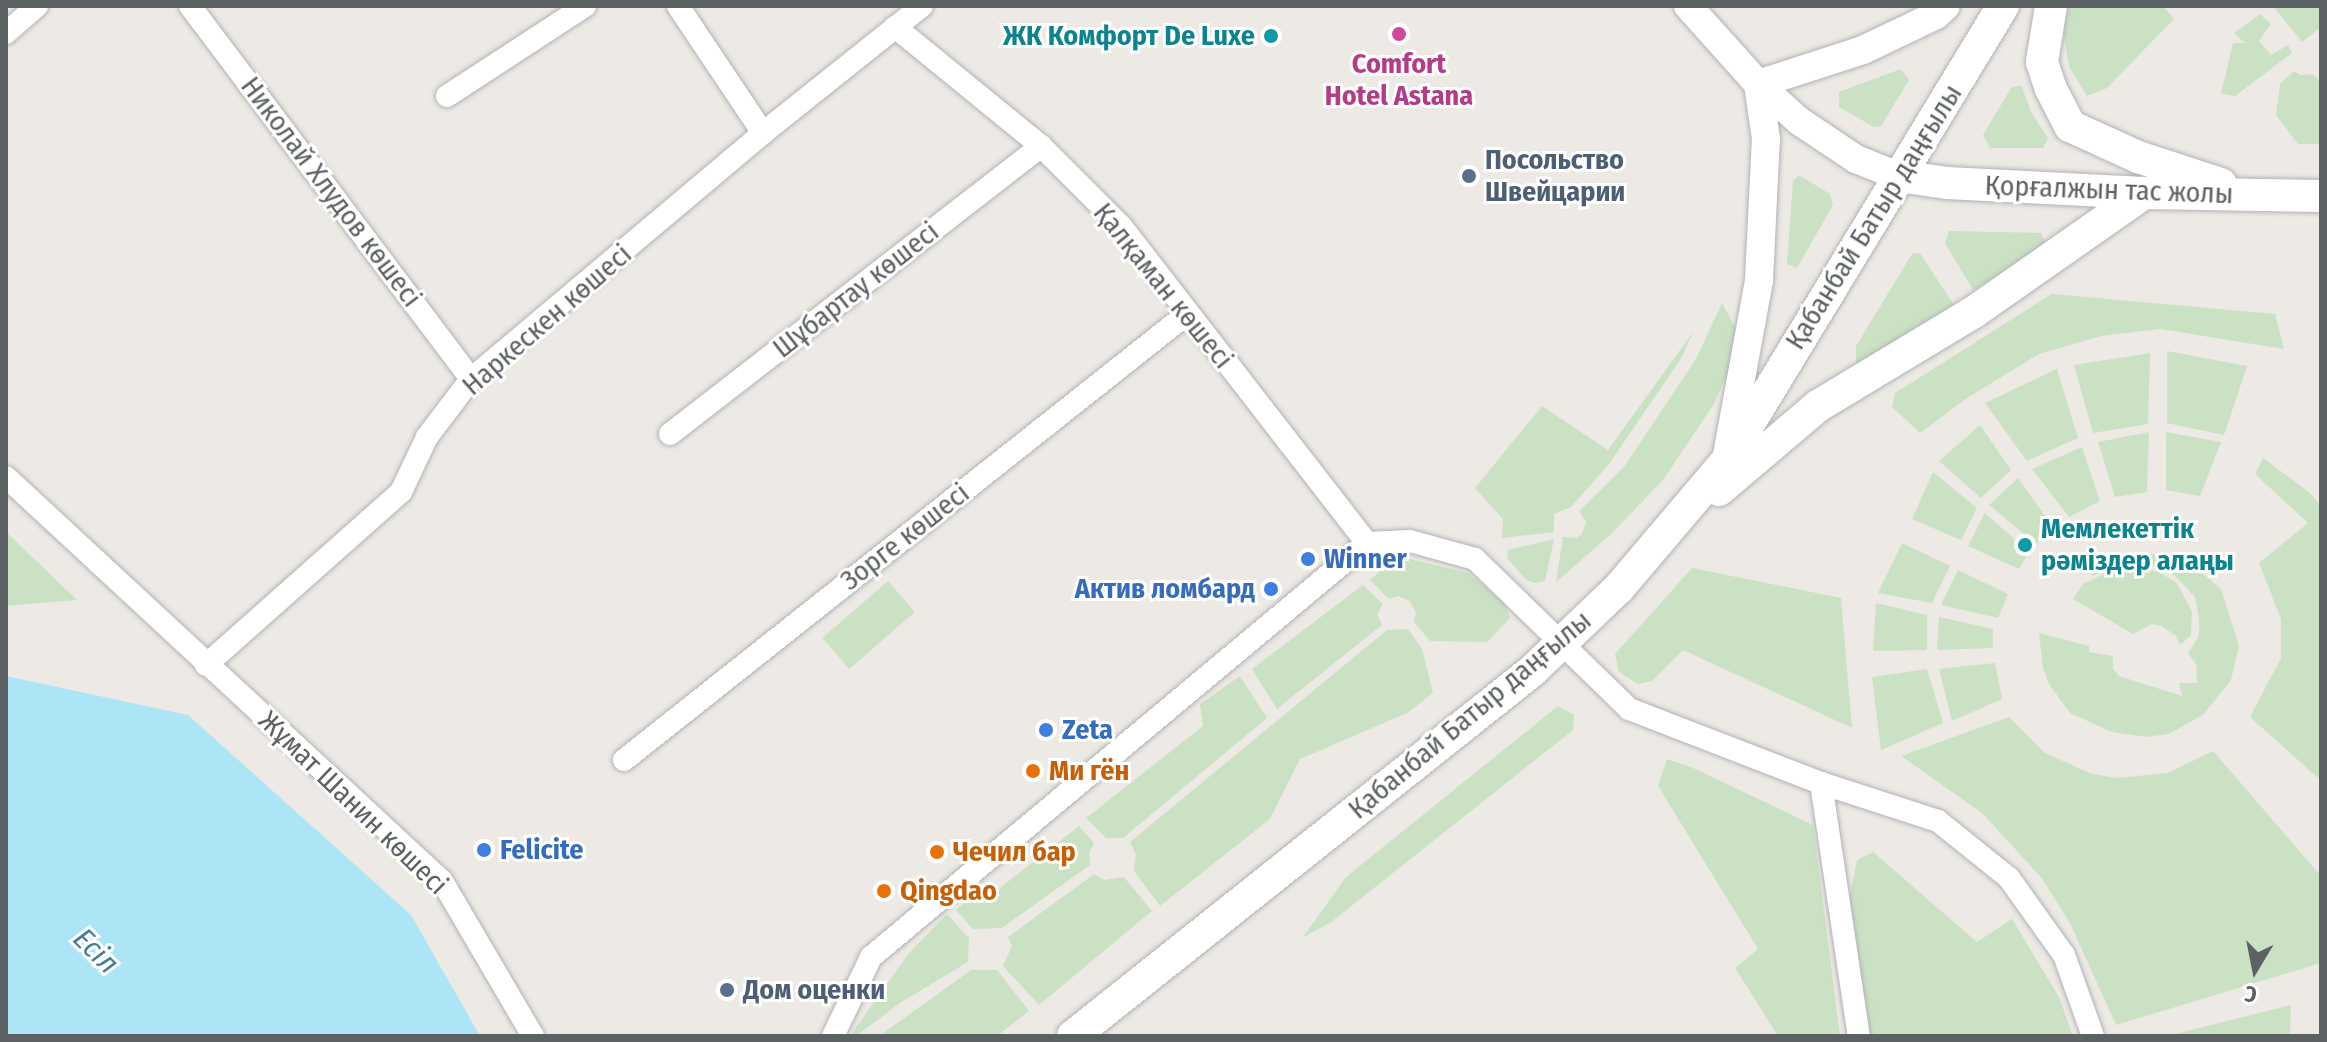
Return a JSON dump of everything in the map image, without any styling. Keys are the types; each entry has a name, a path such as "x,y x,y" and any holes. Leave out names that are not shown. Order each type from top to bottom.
{"main road":[{"name":"Қабанбай Батыр даңғылы","path":"1073,1036 1519,681 1619,588 1725,463 2003,6"},
{"path":"2051,6 2042,62 2051,89 2070,126 2138,157 2255,195"},
{"name":"Қорғалжын тас жолы","path":"1898,176 1947,183 2144,193 2321,196"},
{"path":"1661,539 1818,406 1974,312 2144,193"}],"street":[{"path":"6,33 37,6"},
{"name":"Николай Хлудов көшесі","path":"190,6 471,379"},
{"path":"447,96 585,6"},
{"path":"678,6 763,133"},
{"name":"Наркескен көшесі","path":"206,665 401,492 427,437 471,379 763,133 922,6"},
{"path":"1688,6 1758,84 1799,121 1856,159 1898,176"},
{"path":"1758,84 1863,50 1936,15 1946,6"},
{"name":"Қалқаман көшесі","path":"895,27 1041,146 1121,226 1367,543"},
{"path":"1725,463 1759,280 1766,139 1758,84"},
{"name":"Шұбартау көшесі","path":"670,434 1041,146"},
{"name":"Зорге көшесі","path":"624,760 1187,314"},
{"name":"Жұмат Шанин көшесі","path":"6,477 442,881 533,1036"},
{"path":"833,1036 871,957 1367,543 1410,541 1475,559 1629,709 1821,783 1938,821 2009,878 2064,955 2093,1036"},
{"path":"1821,783 1859,1036"}],"green space":[{"path":"2070,6 2163,6 2174,19 2107,88 2087,96 2069,67 2063,30"},
{"path":"2273,6 2321,6 2321,27 2302,42"},
{"path":"2260,14 2271,24 2259,41 2271,55 2288,45 2292,53 2235,96 2221,94 2233,43 2245,43 2234,33"},
{"path":"1901,69 1909,80 1881,126 1874,127 1839,107 1839,92"},
{"path":"2294,71 2301,75 2313,74 2321,82 2321,144 2298,144 2276,115 2280,84"},
{"path":"2021,85 2032,114 2048,138 2043,148 1990,148 1983,135 2011,88"},
{"path":"1799,175 1830,194 1833,205 1797,268 1787,264 1793,181"},
{"path":"1949,231 2041,233 2047,246 1973,290 1945,243"},
{"path":"1920,253 1954,305 1864,362 1856,362 1856,346 1912,254"},
{"path":"2052,294 2275,314 2284,349 2160,329 2101,336 2039,354 1964,400 1920,433 1892,407 1895,393"},
{"path":"1722,303 1736,329 1733,361 1714,404 1663,480 1611,534 1556,582 1563,537 1576,538 1582,534 1586,522 1579,511 1624,467 1696,359"},
{"path":"1693,332 1682,357 1609,464 1571,507 1554,514 1554,532 1502,538 1503,519 1475,488 1542,406 1608,450"},
{"path":"2167,351 2247,366 2224,435 2167,423"},
{"path":"2150,353 2148,424 2093,433 2074,365"},
{"path":"2057,369 2078,438 2027,461 1985,403"},
{"path":"1980,425 2011,470 1981,498 1939,461"},
{"path":"2149,432 2147,492 2115,497 2098,442"},
{"path":"2166,432 2221,442 2200,496 2166,490"},
{"path":"2082,447 2100,501 2069,517 2032,469"},
{"path":"2263,458 2309,492 2321,506 2321,771 2318,778 2250,717 2281,658 2281,619 2259,563 2308,523 2255,474"},
{"path":"1933,472 1977,508 1961,540 1912,519"},
{"path":"2018,478 2053,527 2036,544 1989,505"},
{"path":"1985,513 2029,552 2019,569 1968,546"},
{"path":"6,532 77,600 6,606"},
{"path":"1554,539 1545,581 1534,583 1525,579 1507,558 1508,550"},
{"path":"1902,543 1950,566 1932,603 1878,593"},
{"path":"2154,554 2194,566 2221,589 2239,646 2231,680 2204,714 2169,734 2146,737 2112,732 2070,713 2049,684 2043,668 2039,633 2089,646 2089,652 2113,656 2113,669 2119,676 2182,696 2179,683 2197,683 2196,664 2188,653 2199,636 2199,618 2195,597 2175,576 2150,565 2124,564 2115,568 2157,571 2177,583 2192,612 2191,635 2180,645 2176,636 2162,626 2152,624 2133,634 2073,599 2083,584 2114,569 2091,576 2093,569 2130,556"},
{"path":"1397,556 1468,573 1504,602 1510,618 1487,642 1430,641 1414,622 1416,613 1410,601 1398,596 1389,599 1370,580"},
{"path":"1692,568 1841,598 1852,728 1683,650 1652,681 1638,684 1619,672 1615,654"},
{"path":"1958,570 2008,594 1998,618 1941,605"},
{"path":"888,581 915,612 849,669 822,638"},
{"path":"1363,585 1383,604 1377,614 1382,625 1277,709 1252,669"},
{"path":"1876,603 1927,615 1927,650 1873,651"},
{"path":"1939,617 1993,629 1993,648 1937,650"},
{"path":"1408,629 1422,649 1433,693 1407,713 1300,759 1270,819 1160,906 1134,871 1136,855 1130,842 1387,630"},
{"path":"1995,663 2002,699 1952,721 1939,669"},
{"path":"1927,669 1943,723 1881,750 1872,677"},
{"path":"1240,676 1267,718 1123,838 1106,838 1086,818 1203,726 1200,704"},
{"path":"1558,706 1574,715 1573,730 1330,923 1303,937 1346,877"},
{"path":"2009,717 2045,753 2092,774 2117,778 2168,773 2213,751 2321,876 2321,963 2116,1025 2070,923 2041,877 1982,813 1901,756"},
{"path":"1667,759 1691,767 1813,825 1840,1036 1778,1036 1735,968 1758,949 1658,786"},
{"path":"1079,826 1094,843 1089,853 1090,865 1002,928 973,929 956,910 978,891 987,898"},
{"path":"1873,852 1977,942 2012,919 2059,997 2073,1036 1867,1036 1849,899 1857,860"},
{"path":"1094,874 1104,880 1124,877 1152,911 1039,1005 1003,966 1012,946 1008,937"},
{"path":"947,914 969,938 968,962 900,1003 856,1036 850,1036 909,953"},
{"path":"971,970 997,970 1029,1011 997,1036 879,1036"},
{"path":"2291,1005 2290,1036 2167,1036"}],"water":[{"name":"Есіл","path":"6,676 188,715 411,915 480,1036 6,1036"}],"place":[{"name":"Comfort Hotel Astana","path":"1399,34"},
{"name":"ЖК Комфорт De Luxe","path":"1271,36"},
{"name":"Посольство Швейцарии","path":"1469,176"},
{"name":"Мемлекеттік рәміздер алаңы","path":"2025,545"},
{"name":"Winner","path":"1308,559"},
{"name":"Актив ломбард","path":"1271,589"},
{"name":"Zeta","path":"1046,730"},
{"name":"Ми гён","path":"1033,771"},
{"name":"Felicite","path":"484,850"},
{"name":"Чечил бар","path":"937,852"},
{"name":"Qingdao","path":"884,891"},
{"name":"Дом оценки","path":"727,990"}]}
